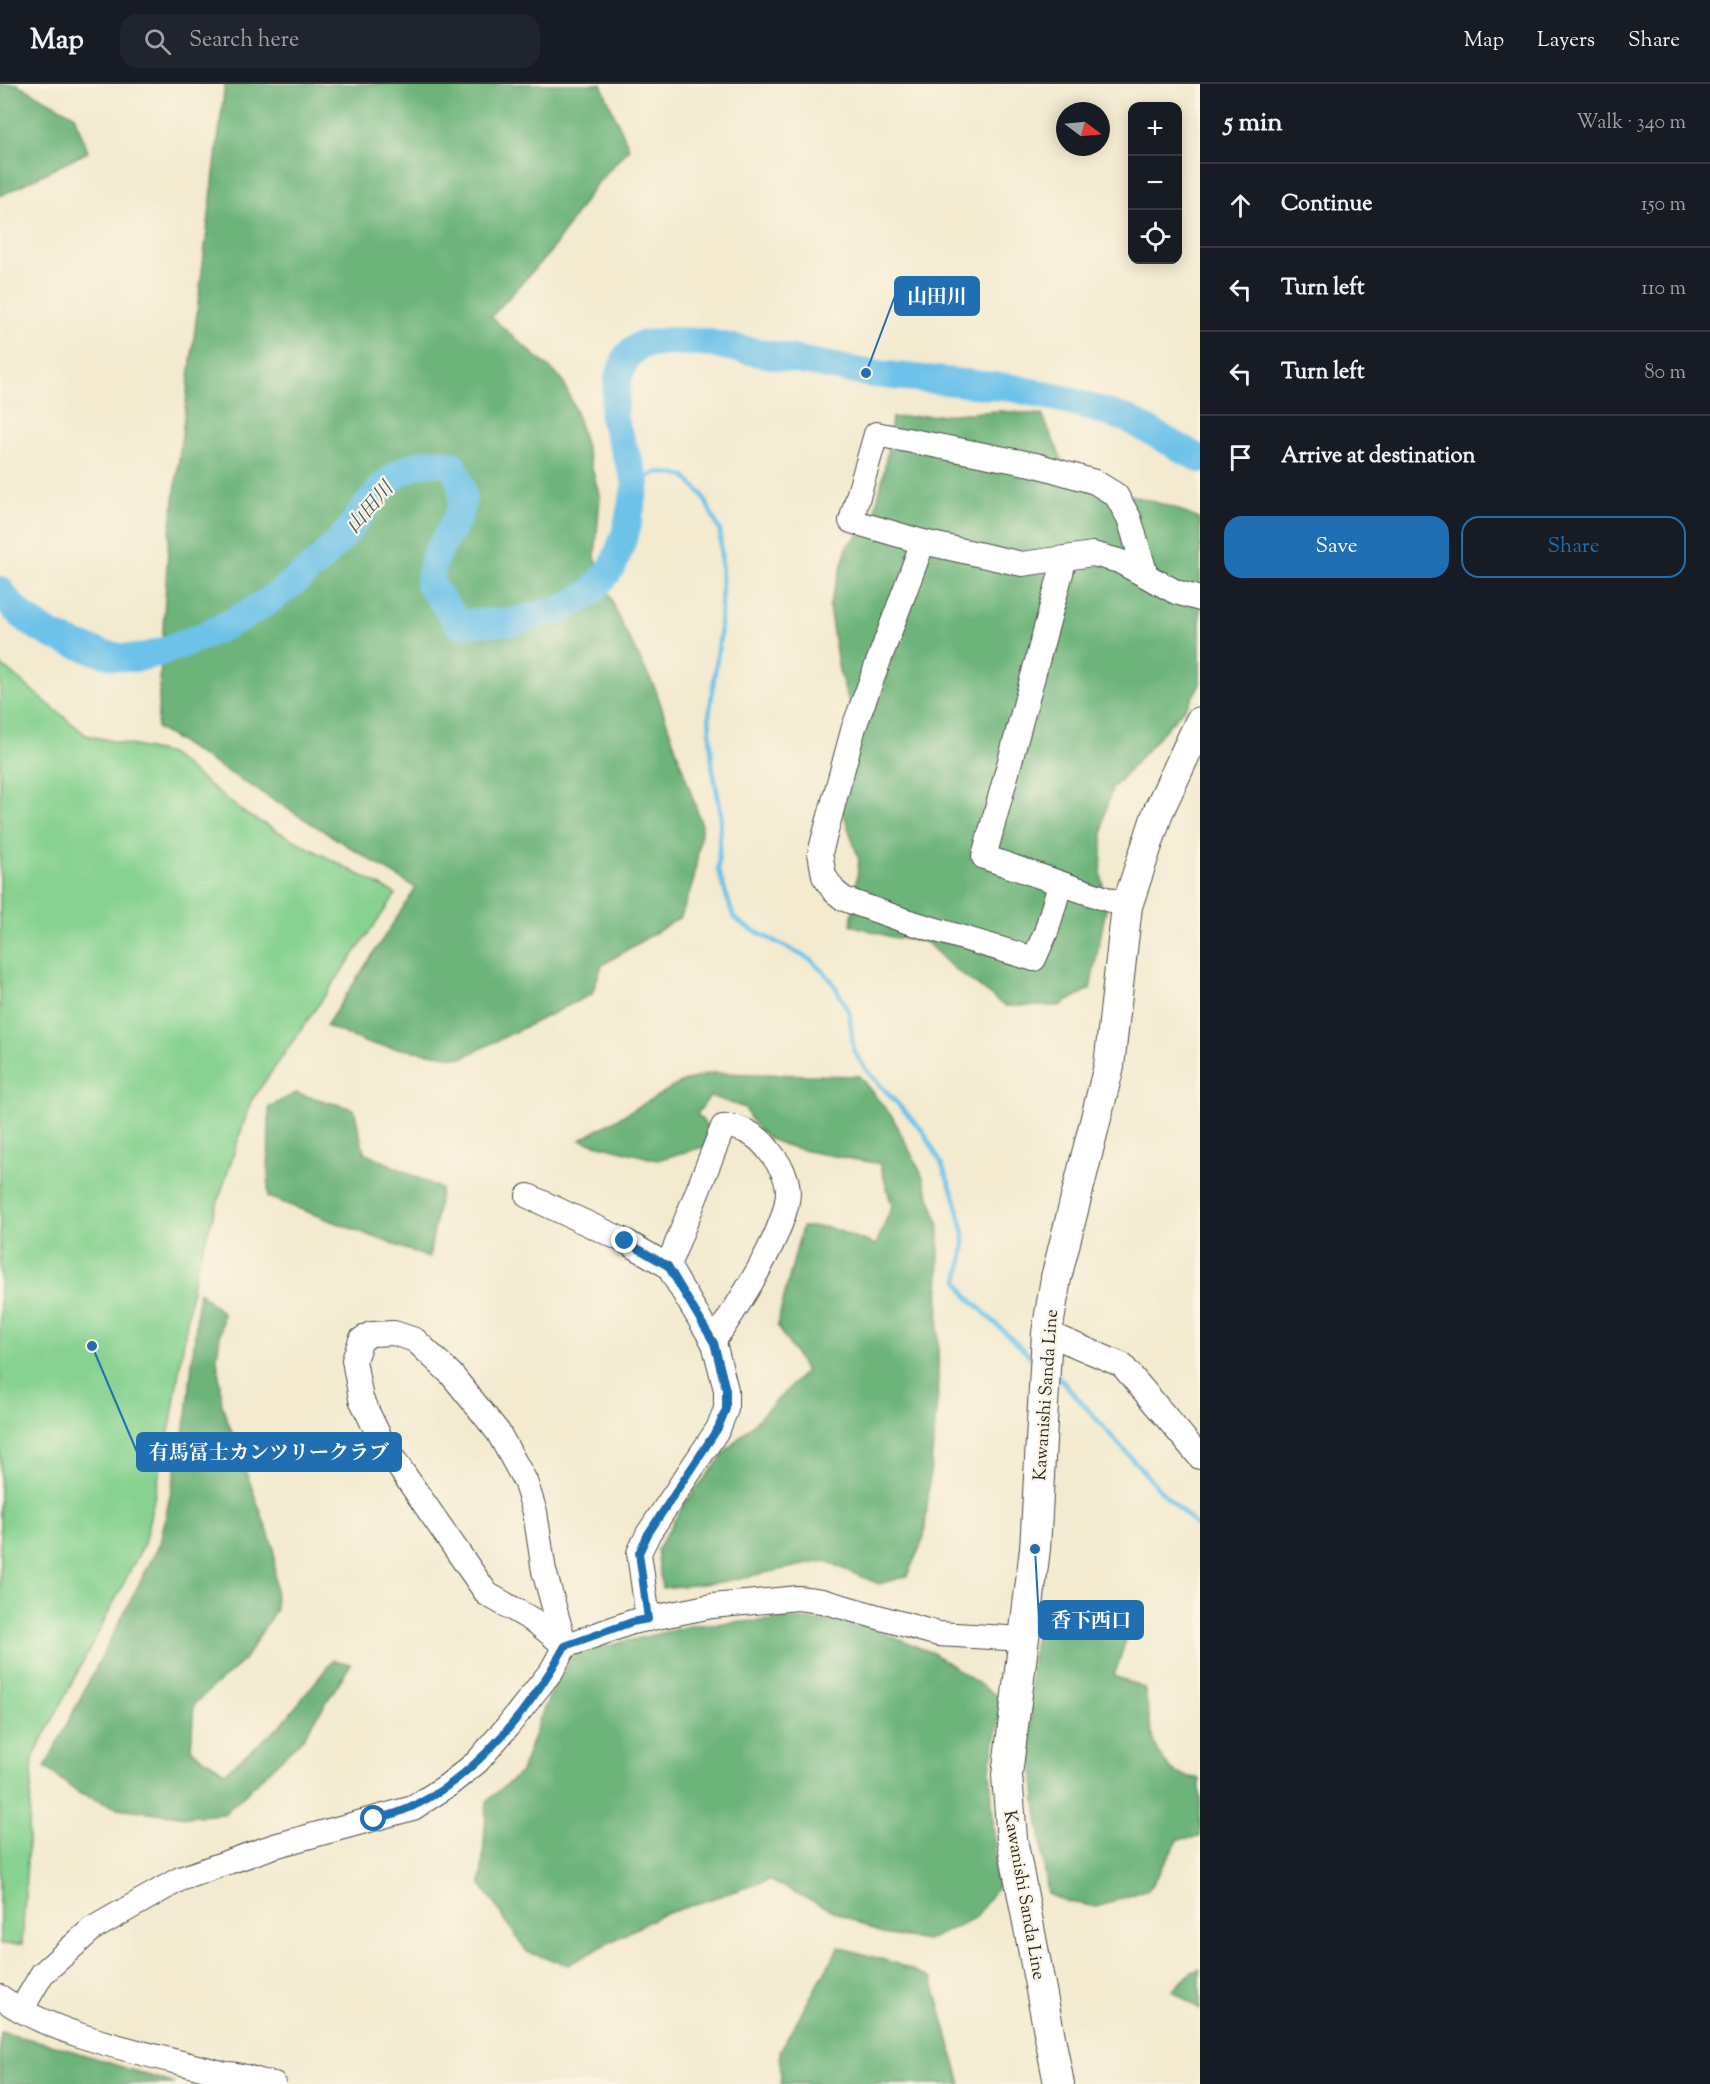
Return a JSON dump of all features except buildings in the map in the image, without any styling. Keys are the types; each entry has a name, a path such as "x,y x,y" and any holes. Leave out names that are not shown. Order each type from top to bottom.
{"main road":[{"name":"Kawanishi Sanda Line","path":"1059,2084 1012,1839 1008,1786 1014,1707 1025,1639 1035,1549 1046,1353 1056,1278 1109,1066 1127,906 1158,812 1200,722"}],"street":[{"path":"1146,575 1129,518 1116,495 1095,482 1036,465 876,434 851,521 923,542 1022,564 1093,554 1119,561 1176,592 1200,599"},
{"path":"923,542 852,736 820,853 824,876 834,891 844,898 906,921 1034,959 1046,932 1060,885"},
{"path":"1065,558 984,857 1060,885 1127,906"},
{"path":"668,1266 723,1127 733,1126 760,1140 783,1168 788,1192 779,1222 763,1259 713,1342"},
{"path":"528,1196 625,1241 668,1266 713,1342 726,1390 726,1409 718,1428 648,1534 639,1553 648,1619"},
{"path":"394,1333 415,1340 451,1374 498,1432 525,1481 535,1512 544,1570 565,1646 536,1622 487,1594 383,1444 362,1399 356,1380 354,1360 362,1340 371,1334 394,1333"},
{"path":"1046,1353 1122,1365 1200,1457"},
{"path":"21,2010 42,1974 92,1929 180,1879 274,1845 413,1808 477,1761 552,1670 565,1646 632,1622 712,1606 798,1598 822,1601 938,1634 1025,1639"},
{"path":"0,1997 21,2010 70,2031 225,2074 274,2084"}],"green space":[{"path":"0,84 17,84 74,115 88,152 0,196"},
{"path":"225,84 601,84 629,148 594,187 551,251 491,317 562,379 576,412 600,497 595,557 620,621 655,688 702,825 694,879 681,917 602,965 592,994 462,1058 369,1044 326,1026 416,888 157,728 168,549"},
{"path":"1000,411 1042,415 1066,469 1113,490 1175,508 1200,520 1200,684 1189,703 1112,789 1104,815 1101,871 1106,909 1090,989 1059,1006 1005,1006 952,967 926,942 891,937 851,925 859,860 841,806 850,705 839,671 829,607 848,545 872,523 884,473 892,418"},
{"path":"0,664 86,735 170,754 247,815 396,894 251,1101 195,1271 171,1422 144,1544 33,1758 22,1944 0,1944"},
{"path":"711,1073 859,1076 893,1118 921,1173 939,1224 938,1393 924,1538 907,1576 879,1584 824,1561 721,1582 662,1588 657,1550 684,1504 728,1449 806,1371 777,1325 802,1227 828,1227 876,1245 892,1206 880,1164 806,1151 778,1142 760,1131 745,1108 710,1096 697,1114 711,1131 707,1146 657,1160 580,1140 680,1083"},
{"path":"296,1093 354,1109 364,1152 441,1189 429,1258 268,1197 269,1107"},
{"path":"199,1292 223,1313 217,1358 222,1405 274,1549 276,1609 244,1660 194,1704 191,1750 225,1772 281,1725 333,1660 351,1664 304,1737 224,1814 187,1817 117,1808 78,1793 45,1767 160,1543 187,1415"},
{"path":"1061,1598 1083,1601 1097,1619 1113,1613 1130,1628 1114,1676 1144,1688 1155,1743 1165,1762 1176,1773 1200,1779 1200,1837 1179,1839 1149,1889 1097,1907 1064,1901 1048,1894 1035,1793 1030,1713 1034,1643 1042,1617"},
{"path":"787,1619 857,1623 933,1653 1003,1700 990,1769 997,1887 976,1917 927,1941 882,1934 769,1880 659,1916 568,1965 527,1952 481,1884 487,1801 521,1772 542,1713 558,1678 576,1653 695,1625"},
{"path":"839,1947 894,1963 932,1978 961,2084 781,2084 780,2051"},
{"path":"1200,1969 1200,2009 1172,1991 1192,1972"},
{"path":"0,2032 54,2045 175,2084 0,2084"}],"waterway":[{"name":"山田川","path":"0,590 25,618 45,632 68,642 113,656 134,658 151,655 225,626 290,586 346,533 389,481 410,467 437,462 452,465 459,479 462,502 460,512 435,559 429,583 458,623 511,622 562,610 592,592 613,566 626,531 636,483 613,417 618,379 626,357 640,345 669,341 703,342 866,373 1013,388 1067,400 1128,419 1200,459"},
{"path":"636,483 658,472 684,476 702,494 720,531 722,580 720,636 709,716 712,764 721,814 718,870 734,918 813,961 832,981 849,1012 854,1051 867,1071 923,1131 941,1163 955,1198 964,1233 964,1248 958,1281 966,1295 1035,1361"},
{"path":"1057,1375 1160,1490 1200,1529"}],"place":[{"name":"山田川","path":"866,373"},
{"name":"有馬冨士カンツリークラブ","path":"92,1346"},
{"name":"香下西口","path":"1035,1549"}],"route":[{"path":"374,1819 413,1808 477,1761 552,1670 565,1646 632,1622 648,1619 639,1553 658,1518 692,1471 718,1428 726,1409 726,1390 714,1343 701,1317 668,1266 625,1241"}]}
